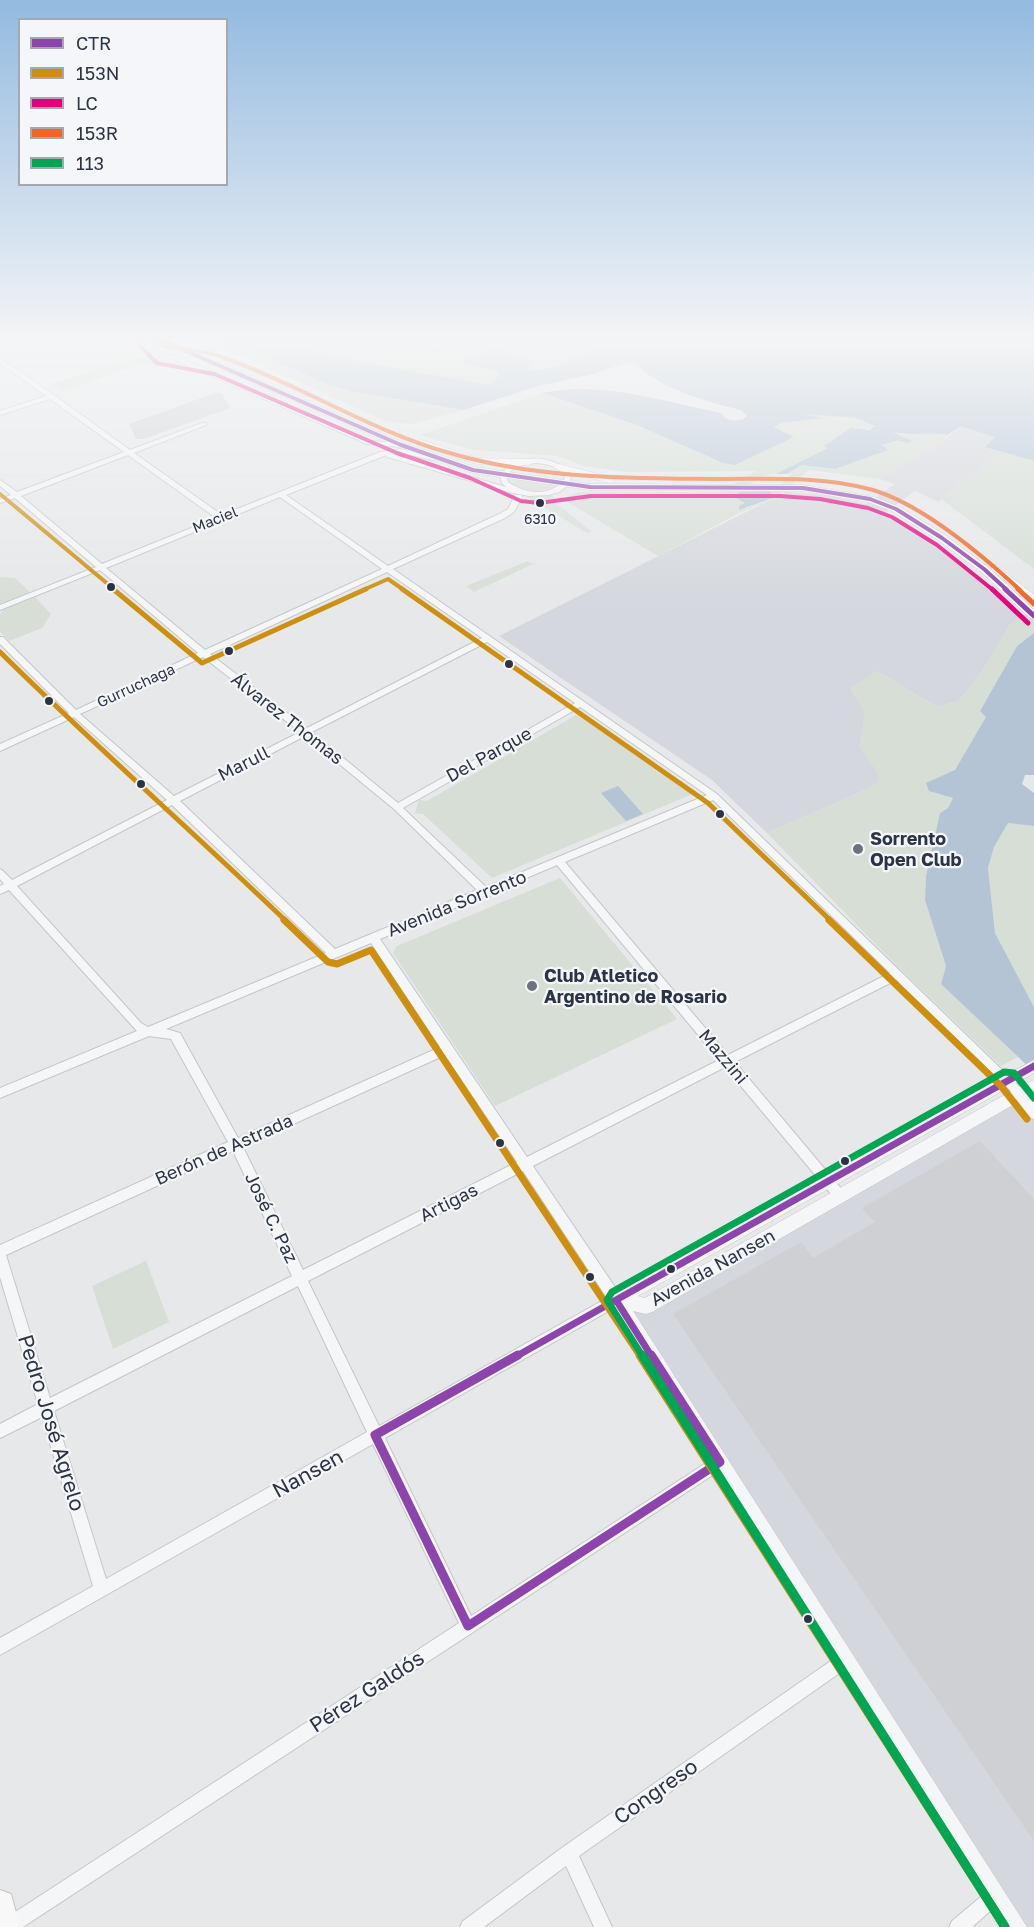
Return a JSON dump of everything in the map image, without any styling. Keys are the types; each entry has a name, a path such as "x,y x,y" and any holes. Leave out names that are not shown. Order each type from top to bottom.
{"main road":[{"path":"358,427 433,458 590,487"},
{"path":"381,427 475,465 515,492"},
{"path":"475,465 529,462"},
{"path":"559,467 610,480"},
{"path":"566,481 791,480 832,484 874,496 927,516 935,526 1034,616"},
{"path":"547,493 590,487 780,487 874,496"},
{"path":"900,506 916,521 935,526 1034,601"},
{"path":"0,1890 9,1920"}],"street":[{"path":"93,427 220,517"},
{"path":"0,501 196,427"},
{"path":"333,427 369,443 401,446"},
{"name":"Maciel","path":"0,608 374,456 401,451 433,458"},
{"path":"374,456 400,458 515,492 547,493 566,481 559,467 543,462 529,462 506,473 505,483 515,492"},
{"name":"Álvarez Thomas","path":"0,482 204,654 306,732 397,807 486,893"},
{"name":"Gurruchaga","path":"0,748 502,516 511,510 515,492"},
{"path":"280,494 714,796 898,975 1021,1073 1029,1088 1034,1113"},
{"name":"Marull","path":"5,887 488,638"},
{"path":"0,639 75,714 173,800 334,955"},
{"name":"Del Parque","path":"397,807 581,703"},
{"name":"Avenida Sorrento","path":"0,1093 486,893 714,796"},
{"name":"Mazzini","path":"560,862 840,1196"},
{"name":"José C. Paz","path":"0,873 5,887 137,1026 149,1033 166,1032 176,1036 236,1145 468,1626"},
{"path":"374,939 616,1300 1016,1927"},
{"name":"Artigas","path":"0,1431 898,975"},
{"name":"Berón de Astrada","path":"0,1253 447,1049"},
{"name":"Avenida Nansen","path":"616,1300 1021,1073"},
{"name":"Avenida Nansen","path":"616,1300 646,1306 1029,1088"},
{"name":"Pedro José Agrelo","path":"0,1253 102,1590"},
{"name":"Nansen","path":"0,1647 616,1300"},
{"name":"Pérez Galdós","path":"9,1920 720,1462"},
{"name":"Congreso","path":"469,1927 569,1853 845,1659"},
{"path":"569,1853 603,1927"},
{"path":"958,1927 996,1895"}],"shaded area":[{"path":"443,427 641,427 723,463 793,436 773,427 873,427 732,496 745,503 746,509 773,498 768,492 790,472 802,465 835,469 887,449 881,446 902,436 891,434 893,432 948,435 942,442 879,479 809,470 775,498 739,513 658,556 569,503 567,497 579,492 720,492 756,471 625,472 584,466 558,456 474,450 420,435"},
{"path":"959,427 963,427 996,437 985,446 1000,451 938,502 915,491 886,512 921,532 954,556 1020,616 1010,625 985,667 960,700 937,707 877,671 851,689 865,712 860,747 880,775 877,783 863,791 767,833 712,780 499,636 786,492 826,495 866,504 895,484 879,479 942,442"},
{"path":"1000,451 1034,461 1034,569 941,499"},
{"path":"506,478 559,486 546,491 523,490 511,484"},
{"path":"552,494 556,503 591,531 588,533 584,531 523,495"},
{"path":"528,561 533,564 474,592 466,586"},
{"path":"0,577 15,578 31,593 0,606"},
{"path":"35,597 51,614 42,628 9,641 0,631 0,614 3,610"},
{"name":"Sorrento Open Club","path":"1034,611 1034,633 1017,646 980,711 987,717 955,770 929,791 953,798 948,808 940,813 926,876 925,900 946,966 941,984 1018,1057 1001,1066 897,966 767,833 877,783 879,775 860,747 865,712 850,688 877,671 937,707 960,700 985,667 1010,625 1020,616"},
{"path":"578,714 695,793 492,878 423,814 415,813 419,800 427,801"},
{"path":"1008,823 1034,826 1034,1007 995,933 988,868 994,847"},
{"name":"Club Atletico Argentino de Rosario","path":"560,878 677,1019 495,1106 393,953 397,946"},
{"path":"1020,1093 1034,1113 1034,1927 1016,1927 616,1300 646,1306"},
{"path":"146,1261 169,1322 113,1349 92,1286"}],"water":[{"path":"641,427 774,427 794,437 735,465 723,463"},
{"path":"874,427 959,427 948,435 893,432 912,441 906,443 898,440 882,445 888,450 835,469 802,465 790,472 769,491 773,494 773,498 739,510 739,506 745,503 732,496 828,448 824,446 851,428 869,430"},
{"path":"963,427 1034,427 1034,461 985,447 995,437"},
{"path":"1034,633 1034,775 1025,775 1022,784 1034,793 1034,826 1008,823 994,847 988,868 995,933 1034,1007 1034,1072 941,984 946,966 925,900 926,876 940,813 948,808 953,798 929,791 926,783 955,770 986,717 980,711 1017,646"},
{"path":"618,786 643,814 626,821 601,793"}],"pier":[{"path":"770,474 792,474 774,491 733,492"}],"building":[{"path":"130,427 177,427 144,439 136,439"},
{"path":"980,1141 1034,1199 1034,1841 673,1314 801,1242 813,1258 875,1222 862,1208"}],"transit line":[{"name":"LC","path":"337,427 397,453 470,478 521,501 539,503 591,496 780,496 820,499 868,508 892,517 937,545 978,576 1028,623"},
{"name":"CTR","path":"360,427 401,445 473,470 590,487 803,488 870,499 896,509 942,538 984,569 1034,616"},
{"name":"153R","path":"381,427 448,453 496,465 591,478 804,479 872,490 900,501 947,531 990,562 1034,604"},
{"name":"153N","path":"0,494 202,663 388,579 708,803 1001,1086 1027,1119"},
{"name":"153N","path":"0,652 69,720 167,807 328,962 337,964 371,950 608,1305 1005,1927"},
{"name":"CTR","path":"616,1300 1034,1066"},
{"name":"113","path":"1005,1927 607,1300 612,1292 1004,1072 1014,1073 1034,1098"},
{"name":"CTR","path":"616,1300 720,1462 468,1626 375,1435 616,1300"}],"place":[{"name":"6310","path":"540,503"},
{"name":"Sorrento Open Club","path":"858,849"},
{"name":"Club Atletico Argentino de Rosario","path":"532,986"}]}
